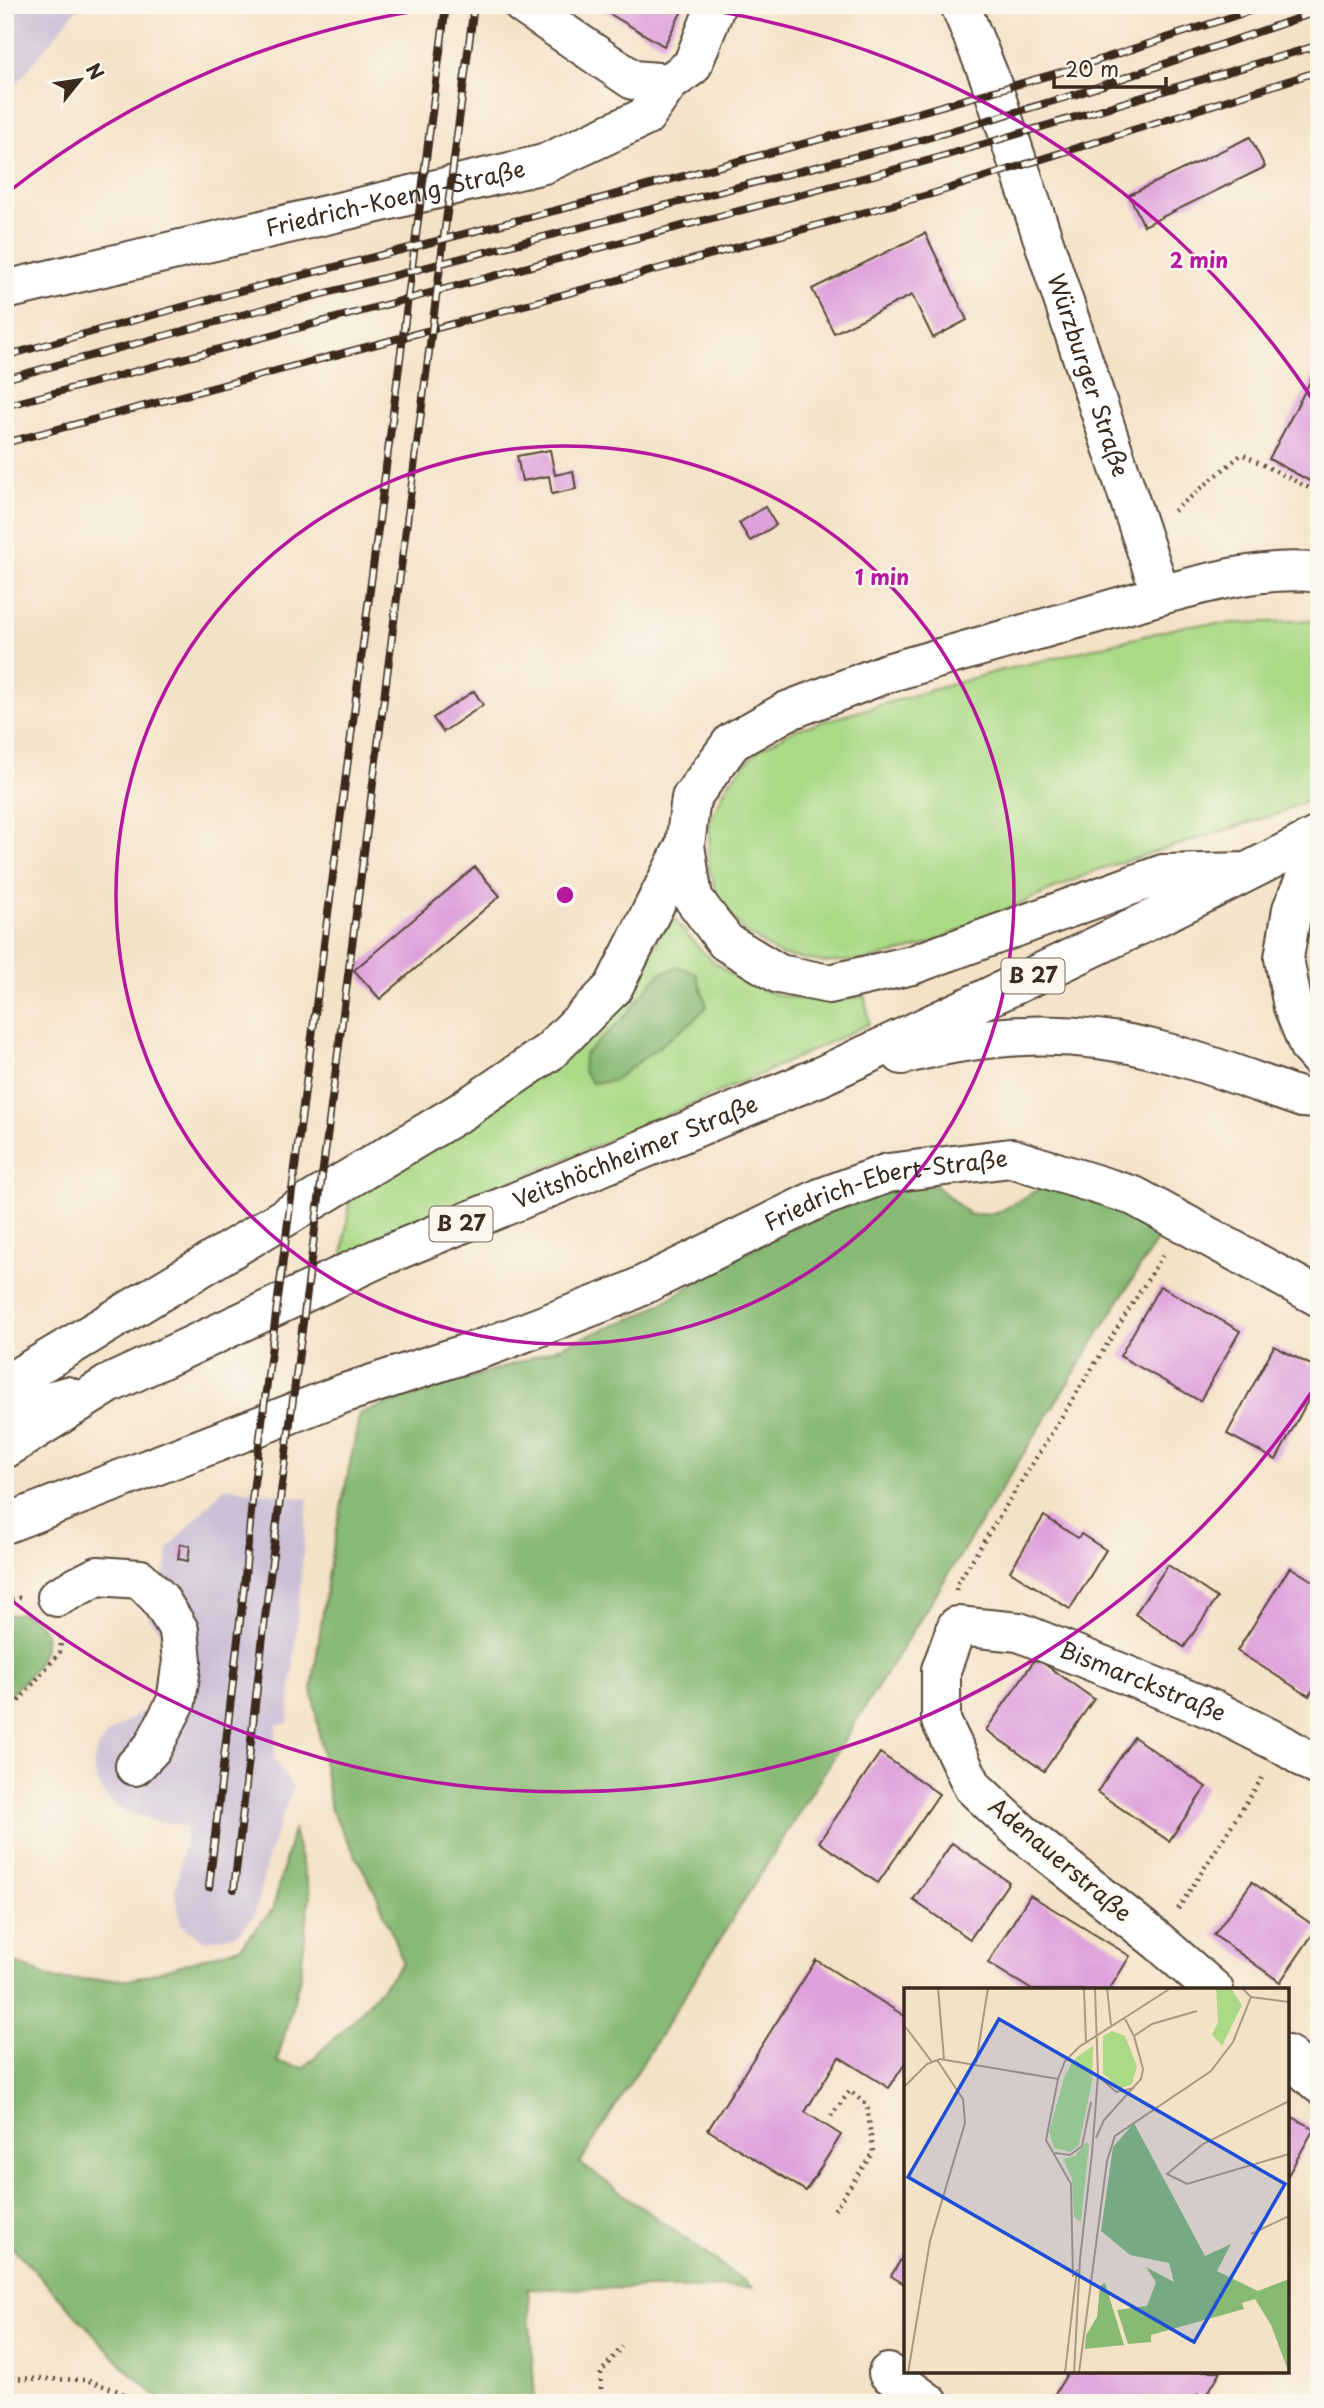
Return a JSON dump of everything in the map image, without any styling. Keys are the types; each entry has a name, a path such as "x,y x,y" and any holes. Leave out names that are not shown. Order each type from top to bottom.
{"main road":[{"path":"523,5 633,80 669,83"},
{"name":"Friedrich-Koenig-Straße","path":"5,290 544,164 645,117 669,83 692,66 716,5"},
{"name":"Würzburger Straße","path":"972,9 989,76 1161,595"},
{"path":"1247,873 1163,874 912,965 829,984 779,974 726,942 693,898 685,845 691,797 732,742 787,711 887,673 1226,578 1305,571 1319,573"},
{"name":"B 27","path":"819,1077 1247,873 1319,835"},
{"path":"5,1385 462,1111 549,1052 613,988 685,845"},
{"path":"1319,846 1292,909 1284,958 1293,1007 1309,1047 1319,1058"},
{"path":"819,1077 939,1045 1003,1035 1070,1035 1160,1051 1302,1098 1319,1099"},
{"name":"Veitshöchheimer Straße","path":"5,1449 109,1384 381,1257 819,1077"},
{"name":"Friedrich-Ebert-Straße","path":"5,1524 342,1394 492,1345 628,1293 820,1198 888,1173 1011,1158 1134,1196 1319,1297"},
{"name":"Veitshöchheimer Straße","path":"5,1413 109,1384"},
{"path":"57,1597 97,1576 140,1579 159,1598 179,1630 182,1661 177,1702 153,1747 135,1766"},
{"name":"Bismarckstraße","path":"957,1626 1019,1632 1216,1711 1283,1745 1319,1768"},
{"name":"Adenauerstraße","path":"957,1626 941,1670 942,1721 973,1787 1021,1832 1158,1941 1211,1988"},
{"path":"1289,2057 1319,2084"},
{"path":"888,2373 929,2403"}],"path":[{"path":"1142,539 1240,455 1264,464 1313,490 1316,484"},
{"path":"957,1584 1157,1264"},
{"path":"5,1602 36,1592 57,1597 65,1616 60,1652 5,1717"},
{"path":"1158,1941 1283,1745"},
{"path":"831,2116 850,2091 859,2098 867,2105 873,2152 834,2210"},
{"path":"601,2403 601,2372 622,2347"},
{"path":"5,2378 86,2380 119,2391 139,2403"}],"shaded area":[{"path":"5,5 80,5 5,98"},
{"path":"225,1487 308,1499 288,1723 277,1725 274,1759 293,1787 269,1852 255,1915 238,1934 205,1941 181,1925 175,1893 187,1826 158,1822 124,1811 109,1800 98,1784 93,1767 97,1749 106,1735 161,1699 176,1663 158,1627 148,1619 163,1587 169,1548"}],"green space":[{"path":"1319,620 1319,795 1277,814 1097,870 924,946 868,960 824,962 780,955 743,930 719,901 708,864 710,821 728,783 757,751 794,730 991,673 1189,625"},
{"path":"1319,911 1319,1006 1312,959 1313,937"},
{"path":"672,915 711,959 732,975 755,987 780,995 835,1000 865,996 869,1024 761,1074 343,1256 350,1195 581,1047 632,987"},
{"path":"679,967 696,973 707,1006 693,1021 613,1081 592,1083 583,1072 584,1055 621,1021 659,974"},
{"path":"933,1183 970,1215 997,1213 1049,1183 1164,1229 580,2163 752,2287 528,2289 535,2403 164,2403 132,2375 5,2239 5,1945 13,1962 56,1980 134,1979 241,1947 273,1909 293,1830 310,1894 300,1977 277,2062 303,2068 353,2021 403,1962 376,1893 331,1810 312,1688 330,1563 360,1413 526,1360 643,1314 776,1235 857,1198"},
{"path":"20,1613 34,1618 46,1633 45,1644 33,1670 5,1698 5,1616"}],"building":[{"path":"595,5 685,5 664,46"},
{"path":"1250,137 1265,167 1144,226 1129,195"},
{"path":"925,233 967,320 933,338 912,295 834,333 812,289"},
{"path":"1314,374 1319,377 1319,486 1269,459"},
{"path":"550,450 555,475 573,471 576,489 552,494 549,476 522,481 517,456"},
{"path":"765,507 776,525 750,541 739,523"},
{"path":"474,691 483,705 443,732 433,718"},
{"path":"475,867 500,896 380,999 354,970"},
{"path":"1160,1286 1240,1331 1200,1401 1120,1356"},
{"path":"1274,1346 1319,1369 1319,1380 1276,1460 1227,1434"},
{"path":"1044,1516 1078,1538 1081,1534 1106,1550 1070,1609 1010,1571"},
{"path":"180,1544 190,1546 188,1561 178,1559"},
{"path":"1168,1565 1217,1598 1184,1647 1135,1614"},
{"path":"1290,1567 1319,1585 1319,1680 1309,1696 1237,1651"},
{"path":"1036,1658 1094,1699 1044,1771 986,1730"},
{"path":"1134,1737 1206,1787 1169,1841 1097,1792"},
{"path":"880,1753 939,1794 878,1883 819,1842"},
{"path":"952,1843 1009,1882 970,1939 913,1900"},
{"path":"1252,1882 1317,1928 1280,1982 1214,1935"},
{"path":"1030,1895 1130,1956 1110,1988 1029,1988 988,1963"},
{"path":"816,1960 904,2016 904,2065 889,2088 839,2057 805,2112 841,2135 806,2191 708,2130"},
{"path":"1289,2115 1314,2129 1289,2173"},
{"path":"904,2254 904,2284 891,2276"},
{"path":"1068,2373 1220,2373 1205,2398 1198,2394 1193,2403 1049,2403"}],"railway":[{"path":"209,1887 253,1491 446,5"},
{"path":"234,1889 268,1592 474,5"},
{"path":"5,356 229,294 569,207 917,113 1068,70 1268,5"},
{"path":"5,379 260,310 924,139 1077,94 1319,11"},
{"path":"5,406 930,160 1319,45"},
{"path":"5,443 935,193 1319,71"}]}
